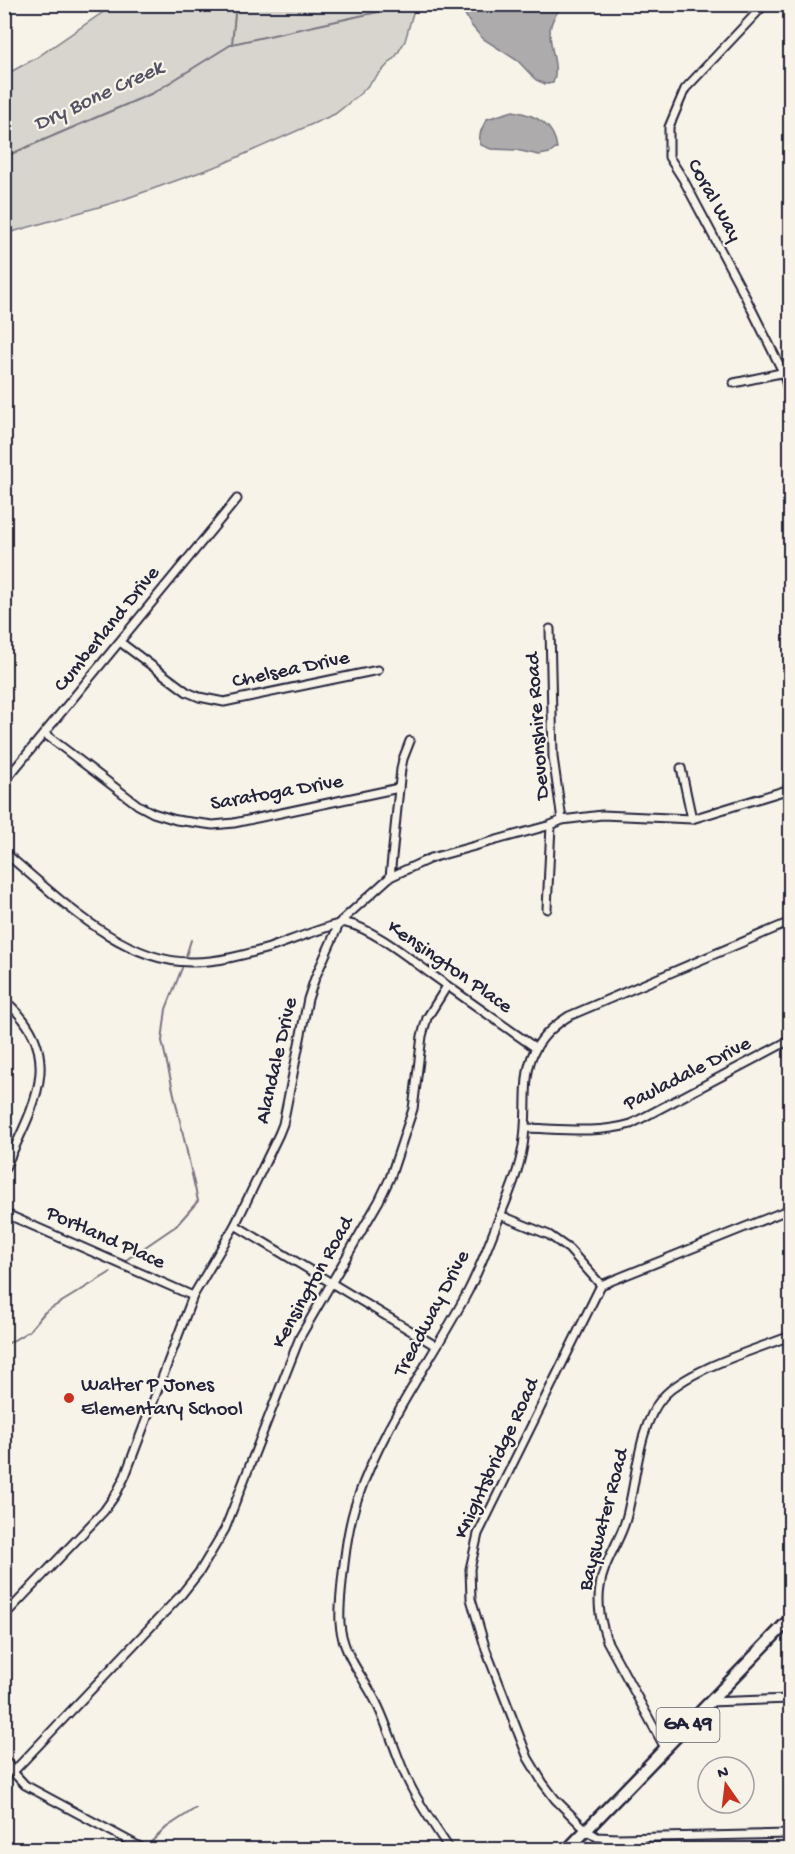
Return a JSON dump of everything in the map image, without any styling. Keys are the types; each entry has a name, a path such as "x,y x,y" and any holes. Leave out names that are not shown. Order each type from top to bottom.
{"main road":[{"name":"GA 49","path":"567,1850 790,1619"}],"street":[{"name":"Coral Way","path":"765,4 685,89 669,127 669,157 787,373 790,399"},
{"path":"734,383 787,373"},
{"name":"Cumberland Drive","path":"4,782 237,499"},
{"name":"Devonshire Road","path":"550,629 553,757 562,820"},
{"name":"Chelsea Drive","path":"120,642 187,692 224,702 378,670"},
{"name":"Saratoga Drive","path":"45,734 120,794 138,805 164,817 200,825 234,823 399,788"},
{"path":"390,878 403,759 410,741"},
{"path":"681,768 692,819"},
{"name":"Alandale Drive","path":"4,1616 104,1511 125,1476 193,1296 235,1225 283,1124 308,999 318,970 340,922 390,878 450,851 552,825 562,820 602,815 692,819 790,789"},
{"path":"547,909 552,825"},
{"path":"4,852 116,941 137,951 164,959 192,962 234,957 292,941 340,922"},
{"name":"Kensington Place","path":"340,922 354,925 402,953 536,1048"},
{"name":"Treadway Drive","path":"450,1850 409,1783 387,1724 346,1649 340,1626 344,1567 348,1532 357,1501 369,1469 467,1294 500,1215 517,1170 526,1128 525,1083 528,1069 536,1048 550,1029 569,1016 790,922"},
{"name":"Kensington Road","path":"13,1772 181,1594 214,1550 232,1510 296,1345 390,1178 413,1109 422,1036 427,1018 447,986"},
{"path":"4,1000 22,1017 33,1035 39,1053 41,1080 34,1106 4,1170"},
{"name":"Pauladale Drive","path":"526,1128 592,1130 614,1129 631,1124 790,1040"},
{"path":"500,1215 549,1235 569,1249 601,1285 790,1209"},
{"name":"Portland Place","path":"4,1213 193,1296"},
{"path":"235,1225 436,1346"},
{"name":"Knightsbridge Road","path":"586,1830 543,1783 523,1748 478,1627 471,1599 470,1569 478,1534 601,1285"},
{"name":"Bayswater Road","path":"665,1748 607,1641 599,1606 603,1574 626,1521 649,1418 663,1398 688,1379 790,1336"},
{"path":"710,1702 790,1699"},
{"path":"4,1758 25,1785 146,1850"},
{"path":"586,1830 597,1837 618,1838 790,1834"}],"shaded area":[{"path":"115,4 415,4 415,6 405,41 396,56 360,94 335,114 220,165 116,202 5,234 5,75 36,58"},
{"path":"460,5 565,5 551,24 555,66 553,83 545,84 536,80 518,61 482,38 471,25"},
{"path":"513,111 536,118 548,127 557,148 550,153 539,155 516,150 491,149 481,145 480,135 487,119"}],"waterway":[{"name":"Dry Bone Creek","path":"4,157 153,93 232,44 236,4"},
{"path":"232,44 414,4"},
{"path":"186,956 191,940"},
{"path":"126,1260 176,1226 198,1201 162,1041 166,1009 182,968"},
{"path":"4,1346 29,1331 45,1312 111,1272"},
{"path":"149,1844 167,1827 196,1808"}],"place":[{"name":"Walter P Jones Elementary School","path":"69,1398"}]}
